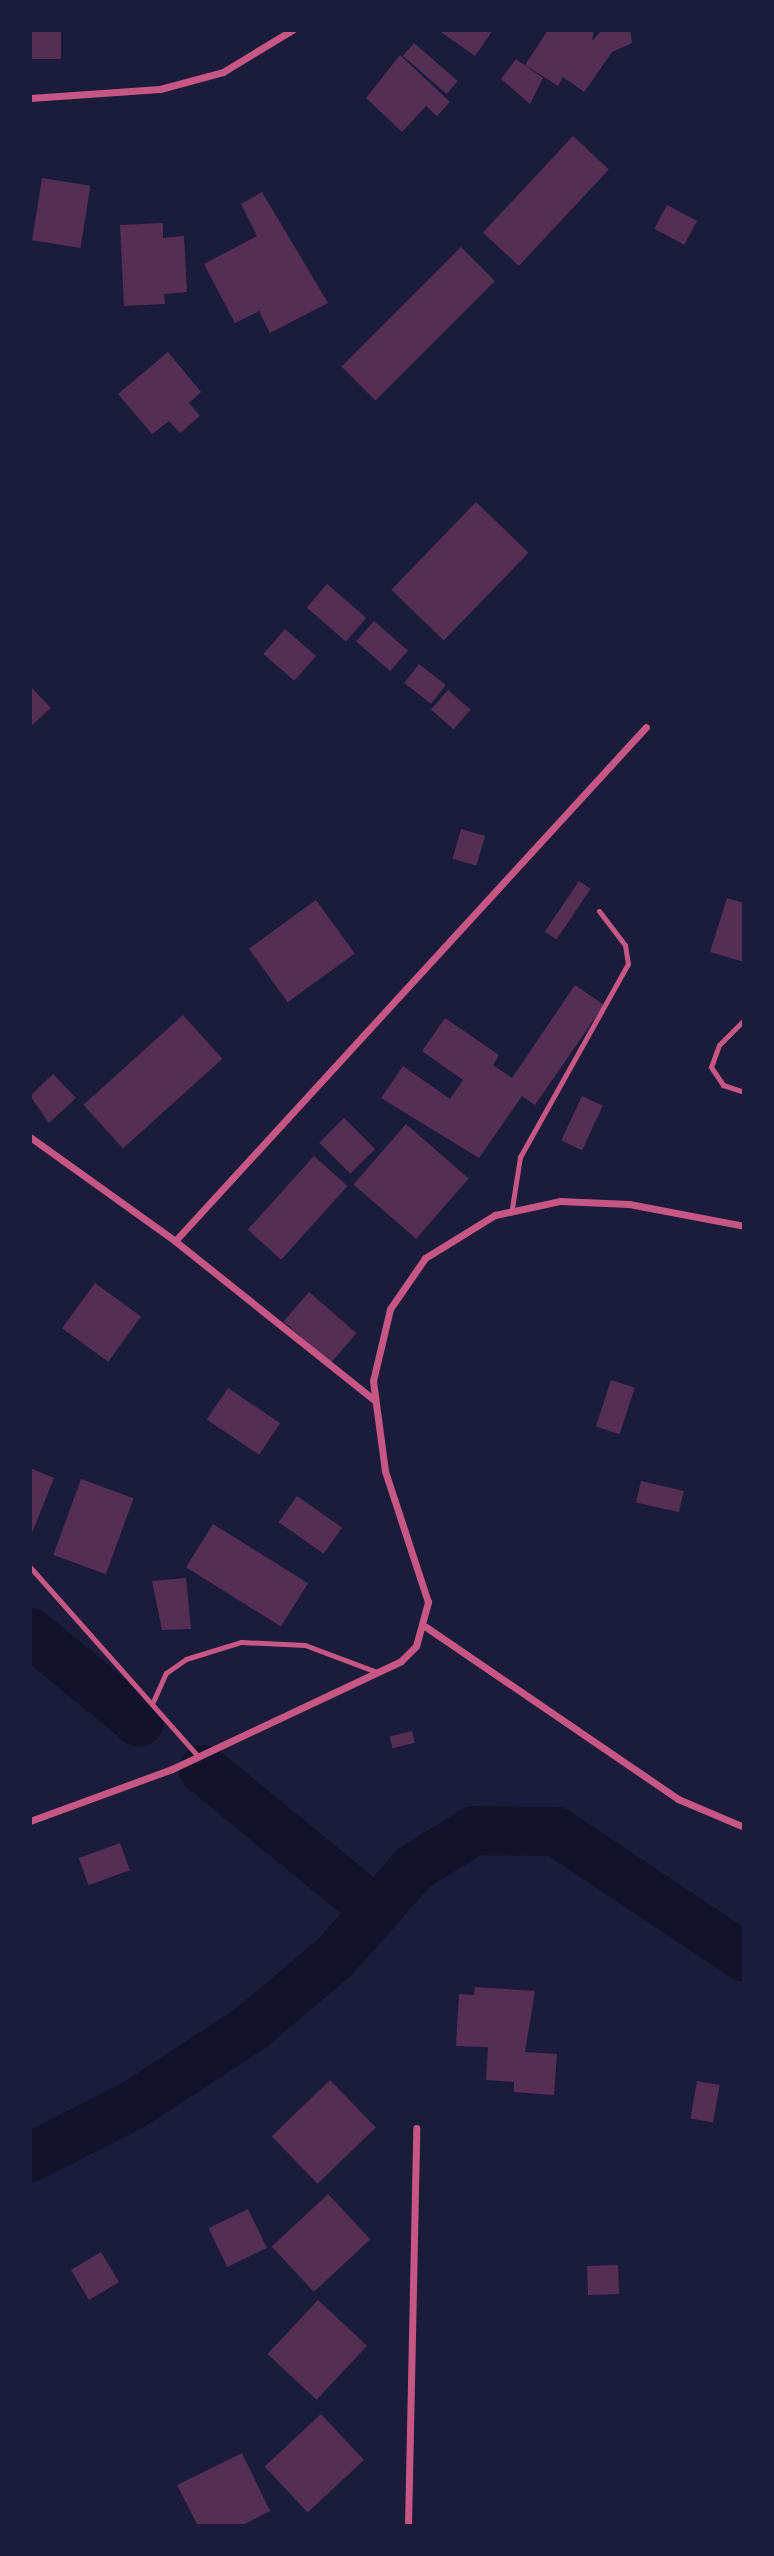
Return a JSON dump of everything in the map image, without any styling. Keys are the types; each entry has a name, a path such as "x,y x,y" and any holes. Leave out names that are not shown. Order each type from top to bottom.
{"street":[{"path":"30,98 160,89 223,72 292,30"},
{"path":"175,1241 646,727"},
{"path":"30,1137 175,1241 374,1400"},
{"path":"30,1821 198,1756 377,1672 409,1654 426,1627 428,1602 384,1471 374,1400 380,1340 406,1279 425,1258 512,1208 560,1201 629,1204 744,1226"},
{"path":"426,1627 678,1799 744,1827"},
{"path":"408,2526 416,2128"}],"lane":[{"path":"512,1208 520,1157 628,964 625,945 599,911"},
{"path":"744,1020 719,1045 711,1067 723,1085 744,1092"},
{"path":"30,1567 198,1756"},
{"path":"152,1704 166,1673 186,1659 241,1642 305,1645 377,1672"}],"building":[{"path":"30,30 61,30 61,59 30,59"},
{"path":"438,30 493,30 475,56"},
{"path":"548,30 594,30 592,41 602,30 630,30 632,43 612,52 584,92 563,77 558,86 525,65"},
{"path":"414,43 458,81 447,94 403,56"},
{"path":"400,55 450,102 437,116 426,106 402,132 366,98"},
{"path":"516,59 543,78 530,104 501,79"},
{"path":"573,136 609,169 519,266 483,233"},
{"path":"42,178 90,186 81,248 32,240"},
{"path":"262,192 328,303 270,333 259,311 235,323 204,264 257,236 241,204"},
{"path":"667,205 697,221 684,245 654,229"},
{"path":"163,223 163,238 184,236 187,292 164,294 165,304 124,306 120,225"},
{"path":"461,247 495,281 375,400 341,367"},
{"path":"168,352 201,392 189,403 200,416 180,433 169,421 152,434 118,394"},
{"path":"476,502 529,553 444,640 391,590"},
{"path":"327,584 366,618 346,642 307,607"},
{"path":"374,621 408,651 390,671 356,641"},
{"path":"285,629 316,656 294,681 263,654"},
{"path":"419,664 446,685 431,704 404,683"},
{"path":"30,686 51,708 30,727"},
{"path":"448,690 471,710 454,729 431,710"},
{"path":"461,829 485,836 476,866 452,859"},
{"path":"579,881 591,889 556,939 545,932"},
{"path":"727,898 744,903 744,962 710,952"},
{"path":"316,900 355,953 288,1002 249,949"},
{"path":"575,985 604,1005 535,1105 522,1096 479,1158 381,1098 403,1066 450,1099 463,1080 422,1051 445,1018 499,1055 493,1065 512,1078"},
{"path":"183,1015 222,1059 123,1149 83,1105"},
{"path":"53,1074 76,1098 49,1123 30,1096"},
{"path":"582,1096 603,1106 582,1150 561,1140"},
{"path":"344,1118 375,1149 350,1174 319,1143"},
{"path":"406,1124 469,1178 416,1239 354,1184"},
{"path":"314,1156 347,1186 281,1260 248,1230"},
{"path":"95,1283 141,1317 108,1362 62,1328"},
{"path":"309,1292 357,1333 331,1363 283,1321"},
{"path":"611,1380 635,1388 620,1434 596,1427"},
{"path":"228,1388 280,1423 259,1455 207,1420"},
{"path":"30,1468 54,1478 30,1538"},
{"path":"81,1479 134,1498 106,1574 53,1555"},
{"path":"641,1481 684,1491 679,1512 636,1502"},
{"path":"297,1496 342,1528 324,1554 279,1522"},
{"path":"213,1524 308,1583 281,1627 186,1567"},
{"path":"186,1578 191,1629 162,1630 152,1581"},
{"path":"412,1731 415,1743 393,1748 390,1737"},
{"path":"120,1843 130,1870 89,1885 79,1858"},
{"path":"475,1987 535,1991 525,2052 557,2054 554,2095 514,2092 514,2082 486,2080 488,2047 456,2046 459,1994 474,1995"},
{"path":"330,2080 376,2127 318,2184 272,2136"},
{"path":"697,2081 720,2085 713,2122 690,2118"},
{"path":"328,2194 370,2239 314,2292 272,2247"},
{"path":"248,2209 267,2248 227,2267 208,2228"},
{"path":"101,2252 119,2282 89,2300 71,2270"},
{"path":"618,2265 619,2294 588,2295 587,2266"},
{"path":"318,2300 367,2346 317,2400 268,2354"},
{"path":"321,2414 364,2460 308,2513 265,2467"},
{"path":"242,2453 270,2511 241,2526 198,2526 177,2485"}],"waterway":[{"path":"30,1632 139,1722"},
{"path":"203,1769 375,1910"},
{"path":"30,2157 133,2104 250,2028 335,1956 414,1867 474,1830 556,1831 744,1957"}]}
